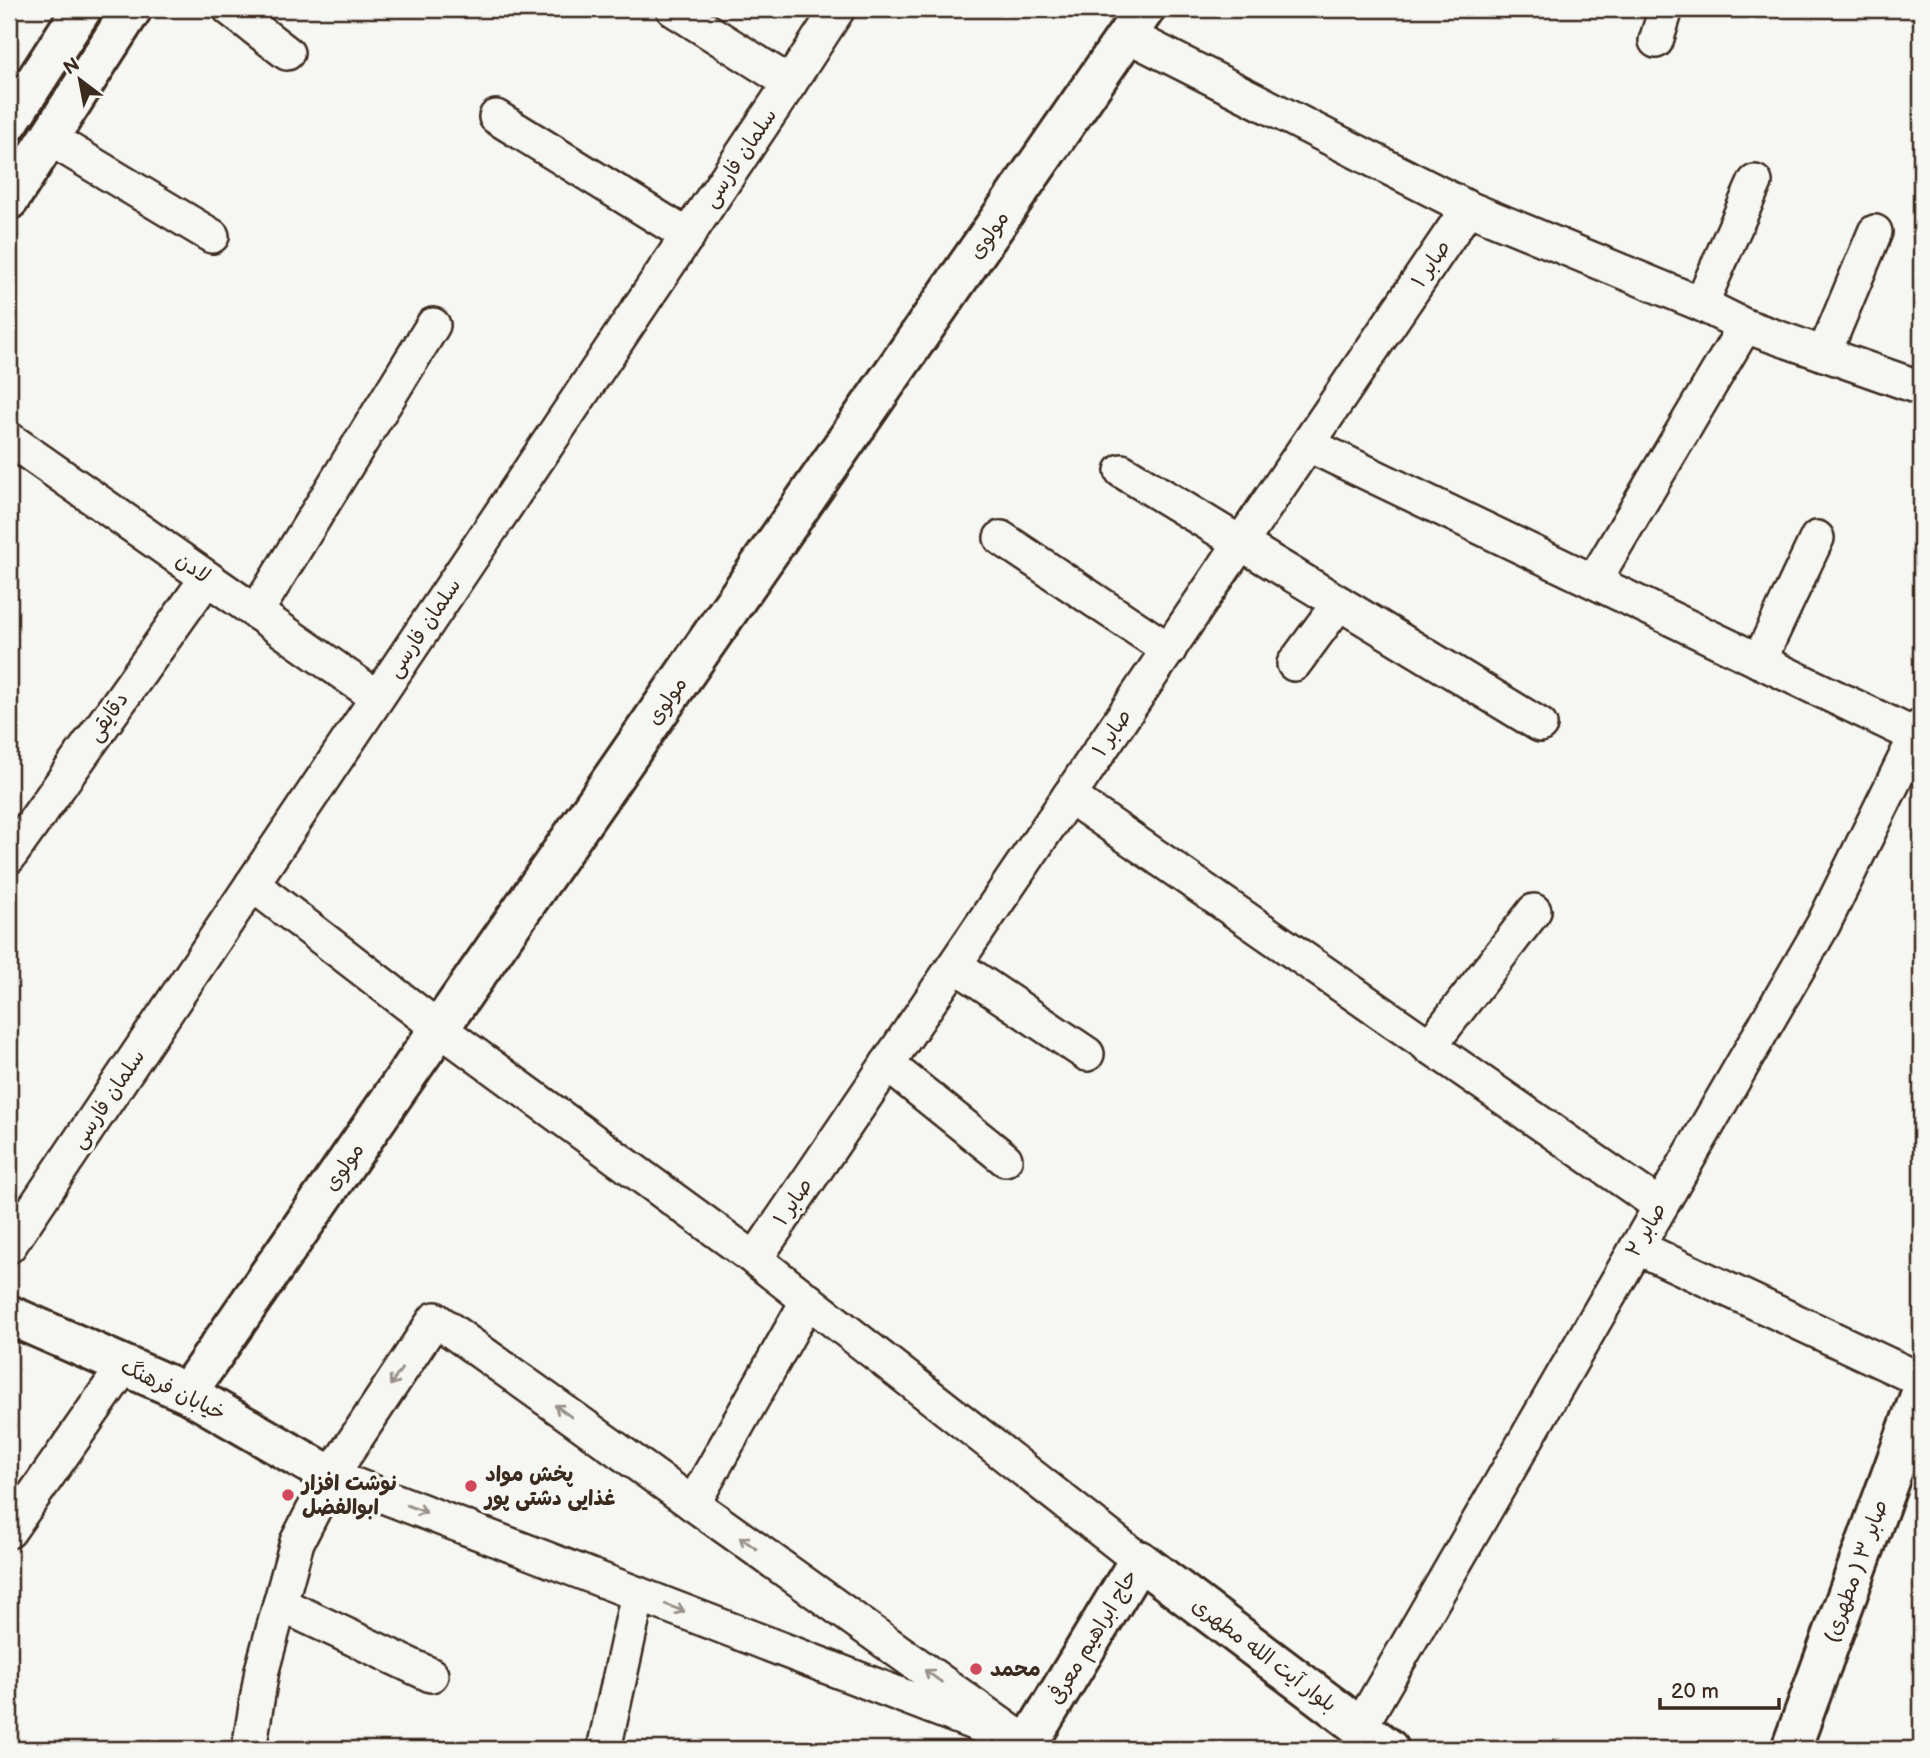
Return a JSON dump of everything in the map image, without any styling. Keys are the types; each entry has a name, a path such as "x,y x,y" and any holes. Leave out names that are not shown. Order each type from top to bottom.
{"street":[{"path":"9,122 82,9"},
{"path":"9,200 132,9"},
{"path":"230,9 287,53"},
{"path":"673,9 790,83"},
{"name":"سلمان فارسی","path":"9,1246 838,9"},
{"path":"1656,41 1666,9"},
{"path":"1136,22 1468,208 1701,303 1745,326 1921,388"},
{"name":"مولوی","path":"187,1393 1136,22"},
{"path":"496,117 688,236"},
{"path":"49,138 212,236"},
{"path":"1701,303 1755,182"},
{"name":"صابر ۱","path":"755,1259 1468,208"},
{"path":"1824,354 1875,232"},
{"path":"256,612 433,325"},
{"path":"1594,581 1745,326"},
{"name":"لادن","path":"9,439 377,697"},
{"path":"1309,444 1759,661 1919,731"},
{"path":"1122,471 1540,725"},
{"path":"1001,538 1169,650"},
{"path":"1759,661 1817,538"},
{"name":"دقایقی","path":"9,857 207,578"},
{"path":"1294,664 1339,603"},
{"name":"صابر ۲","path":"1374,1738 1637,1247 1822,925 1919,731"},
{"path":"1069,796 1660,1206"},
{"path":"252,884 440,1029 755,1259 1139,1560"},
{"path":"1429,1047 1534,911"},
{"path":"955,965 1087,1054"},
{"path":"887,1064 1005,1159"},
{"path":"1637,1247 1921,1380"},
{"path":"693,1504 808,1300"},
{"name":"خیابان فرهنگ","path":"9,1315 187,1393 331,1476"},
{"path":"249,1749 262,1670 297,1542 331,1476 435,1319 1031,1748"},
{"path":"9,1531 125,1365"},
{"name":"صابر ۳ ( مطهری)","path":"1791,1749 1921,1393"},
{"path":"331,1476 1031,1748"},
{"name":"بلوار آیت الله مطهری","path":"1139,1560 1374,1738"},
{"name":"حاج ابراهیم معرفی","path":"1031,1748 1139,1560"},
{"path":"604,1749 638,1594"},
{"path":"280,1604 430,1675"}],"place":[{"name":"پخش مواد غذایی دشتی پور","path":"471,1486"},
{"name":"نوشت افزار ابوالفضل","path":"288,1495"},
{"name":"محمد","path":"976,1669"}]}
